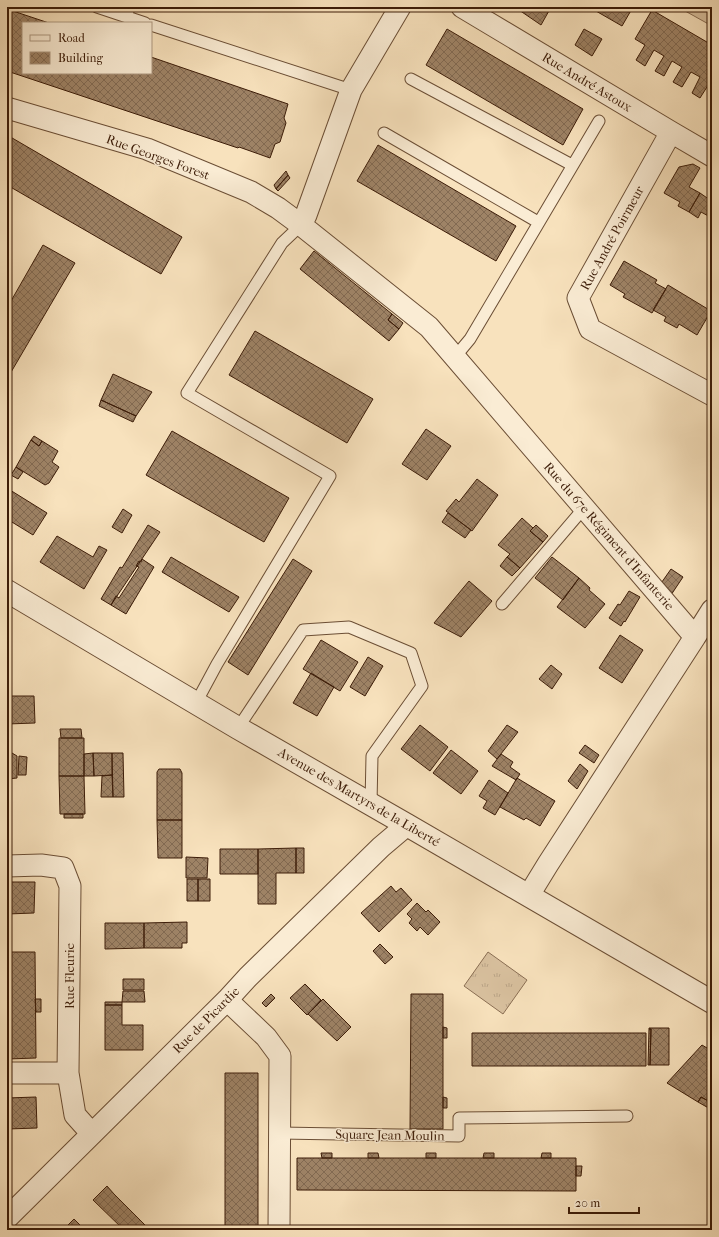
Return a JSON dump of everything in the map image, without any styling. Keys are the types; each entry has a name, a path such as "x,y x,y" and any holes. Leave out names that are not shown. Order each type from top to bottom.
{"street":[{"path":"301,225 306,215 351,90 400,7"},
{"name":"Rue André Astoux","path":"462,7 712,156"},
{"name":"Rue Georges Forest","path":"7,108 147,149 251,192 278,208 301,225"},
{"name":"Rue André Poirmeur","path":"670,132 578,298 590,329 712,395"},
{"name":"Rue du 67e Régiment d'Infanterie","path":"301,225 429,327 695,637"},
{"name":"Avenue des Martyrs de la Liberté","path":"7,591 238,728 407,824 712,1002"},
{"path":"529,895 712,610"},
{"name":"Rue de Picardie","path":"7,1218 227,1000 248,977 381,847 407,824"},
{"name":"Rue Fleurie","path":"7,866 41,865 62,868 70,886 68,1073 75,1115 92,1134"},
{"path":"227,1000 266,1037 280,1056 279,1230"},
{"path":"7,1073 68,1073"}],"lane":[{"path":"97,7 127,12 143,22"},
{"path":"152,25 351,90"},
{"path":"411,79 572,165"},
{"path":"455,358 470,339 599,120"},
{"path":"384,133 538,222"},
{"path":"196,703 217,664 330,476 186,393 282,242 301,225"},
{"path":"502,604 584,508"},
{"path":"238,728 303,630 349,627 411,653 422,686 372,756 371,804"},
{"name":"Square Jean Moulin","path":"280,1133 459,1136 459,1118 627,1116"}],"green space":[{"path":"678,7 712,7 712,26"},
{"path":"488,952 527,980 503,1014 464,986"}],"building":[{"path":"521,7 547,7 550,9 541,25 519,10"},
{"path":"589,7 633,7 622,26"},
{"path":"7,9 46,22 22,22 22,74 152,74 152,57 288,104 284,118 286,123 280,142 275,144 270,158 7,71"},
{"path":"652,10 712,45 712,79 700,98 692,93 700,77 691,72 682,87 673,82 682,67 672,61 664,76 655,71 664,56 654,50 645,66 636,60 645,45 635,39"},
{"path":"447,29 583,109 563,145 426,65"},
{"path":"584,29 602,39 592,56 575,45"},
{"path":"7,135 182,237 161,274 7,185"},
{"path":"378,145 516,226 496,261 357,181"},
{"path":"693,164 700,168 689,187 700,193 689,212 678,206 680,202 664,193 679,167"},
{"path":"286,171 288,175 276,189 274,185"},
{"path":"288,175 290,178 278,191 276,189"},
{"path":"700,193 710,200 712,196 712,218 701,212 698,218 689,212"},
{"path":"43,245 75,263 7,379 7,308"},
{"path":"314,251 392,314 388,320 399,329 389,341 300,269"},
{"path":"624,261 657,280 655,283 666,289 652,313 623,297 625,294 610,285"},
{"path":"668,285 711,311 697,335 679,324 677,328 664,321 666,317 653,310"},
{"path":"392,314 403,323 399,329 388,320"},
{"path":"255,331 373,399 347,443 229,375"},
{"path":"113,374 152,392 136,416 101,400"},
{"path":"101,400 136,416 133,422 99,406"},
{"path":"426,429 451,446 427,480 402,464"},
{"path":"172,431 289,498 264,542 146,475"},
{"path":"34,436 42,441 39,446 31,440"},
{"path":"31,440 39,446 42,441 58,451 52,462 59,467 49,483 45,485 16,467"},
{"path":"16,467 23,472 18,479 11,475"},
{"path":"477,479 498,495 472,531 446,511 456,499 459,502"},
{"path":"10,490 47,513 33,535 7,519 7,495"},
{"path":"123,509 132,515 122,533 112,527"},
{"path":"448,513 471,530 465,538 442,522"},
{"path":"522,518 533,528 530,531 543,542 520,568 507,557 510,554 498,545"},
{"path":"148,525 160,532 111,605 101,599"},
{"path":"536,525 548,536 543,542 530,531"},
{"path":"57,536 93,557 99,546 107,550 84,589 40,562"},
{"path":"171,557 239,597 229,612 162,572"},
{"path":"507,557 520,568 512,576 500,566"},
{"path":"552,557 579,578 563,600 535,578"},
{"path":"142,559 154,567 126,614 111,605 116,596 119,598 139,567 136,566"},
{"path":"293,559 312,571 248,675 228,662"},
{"path":"671,569 683,577 669,598 657,589"},
{"path":"579,578 590,588 589,590 605,604 585,628 557,607"},
{"path":"469,581 492,601 461,637 434,623"},
{"path":"629,591 640,597 621,626 609,618"},
{"path":"620,635 643,650 622,683 599,668"},
{"path":"321,640 358,662 340,691 303,669"},
{"path":"368,657 383,666 365,696 350,687"},
{"path":"551,665 562,674 552,689 539,679"},
{"path":"311,673 334,687 317,716 293,703"},
{"path":"7,696 34,696 35,723 7,724"},
{"path":"420,725 448,747 430,771 401,749"},
{"path":"507,725 518,732 497,759 488,751"},
{"path":"60,729 81,729 82,738 61,738"},
{"path":"59,738 84,738 84,776 59,776"},
{"path":"585,745 599,755 594,763 579,753"},
{"path":"7,750 17,756 17,778 7,779"},
{"path":"451,750 478,771 461,794 433,773"},
{"path":"93,753 94,776 84,776 84,754"},
{"path":"93,753 112,753 112,775 94,776"},
{"path":"112,753 123,753 124,797 113,797"},
{"path":"501,754 513,762 510,767 520,774 516,780 492,766"},
{"path":"19,756 27,757 26,775 18,775"},
{"path":"580,764 588,771 577,789 568,781"},
{"path":"159,769 180,769 182,773 182,820 157,820 157,772"},
{"path":"112,775 113,797 101,797 102,776"},
{"path":"59,776 84,776 85,814 60,814"},
{"path":"517,778 555,801 540,826 526,818 524,820 500,807"},
{"path":"489,780 508,793 495,815 483,808 487,801 479,796"},
{"path":"64,814 83,814 83,818 64,818"},
{"path":"157,820 182,820 182,858 158,858"},
{"path":"296,848 304,848 304,873 296,873"},
{"path":"296,848 296,873 276,873 276,904 258,904 258,849"},
{"path":"220,849 258,849 258,874 220,874"},
{"path":"186,857 208,858 207,878 186,878"},
{"path":"187,879 198,879 198,901 187,901"},
{"path":"198,879 210,879 210,901 198,901"},
{"path":"7,882 35,882 34,913 7,914"},
{"path":"391,886 396,892 401,888 412,900 379,932 361,913"},
{"path":"417,903 426,912 428,910 440,922 428,935 420,927 417,931 409,923 412,919 407,914"},
{"path":"187,922 187,943 182,943 182,948 144,948 144,923"},
{"path":"105,923 144,923 144,948 105,949"},
{"path":"380,944 393,957 385,964 373,951"},
{"path":"7,952 35,952 36,1058 7,1059"},
{"path":"123,979 144,979 144,990 123,990"},
{"path":"305,984 321,1000 307,1015 290,998"},
{"path":"123,991 144,991 145,1002 122,1002"},
{"path":"271,994 275,998 266,1007 262,1003"},
{"path":"411,994 443,994 443,1129 410,1129"},
{"path":"35,999 41,999 41,1012 36,1012"},
{"path":"323,999 351,1027 337,1041 308,1014"},
{"path":"105,1002 122,1002 122,1005 105,1005"},
{"path":"105,1005 122,1005 122,1025 143,1025 143,1050 105,1050"},
{"path":"443,1027 447,1028 447,1038 443,1038"},
{"path":"649,1028 669,1028 669,1065 650,1065 651,1029"},
{"path":"649,1029 651,1029 650,1065 648,1065"},
{"path":"472,1033 646,1033 646,1066 472,1066"},
{"path":"702,1045 712,1051 712,1103 701,1097 698,1102 667,1083"},
{"path":"225,1073 258,1073 258,1230 225,1230"},
{"path":"36,1097 37,1128 7,1129 7,1098"},
{"path":"443,1097 447,1098 447,1108 443,1108"},
{"path":"701,1097 712,1103 712,1110 698,1102"},
{"path":"321,1153 332,1153 332,1158 322,1158"},
{"path":"368,1153 378,1153 379,1158 368,1158"},
{"path":"426,1153 436,1153 436,1158 426,1158"},
{"path":"484,1153 494,1153 494,1158 483,1158"},
{"path":"542,1153 551,1153 551,1158 541,1158"},
{"path":"297,1158 576,1158 576,1191 297,1190"},
{"path":"576,1166 582,1166 581,1176 576,1176"},
{"path":"107,1186 150,1230 124,1230 93,1200"},
{"path":"74,1219 85,1230 63,1230"},
{"path":"503,1226 536,1226 536,1230 503,1230"}]}
